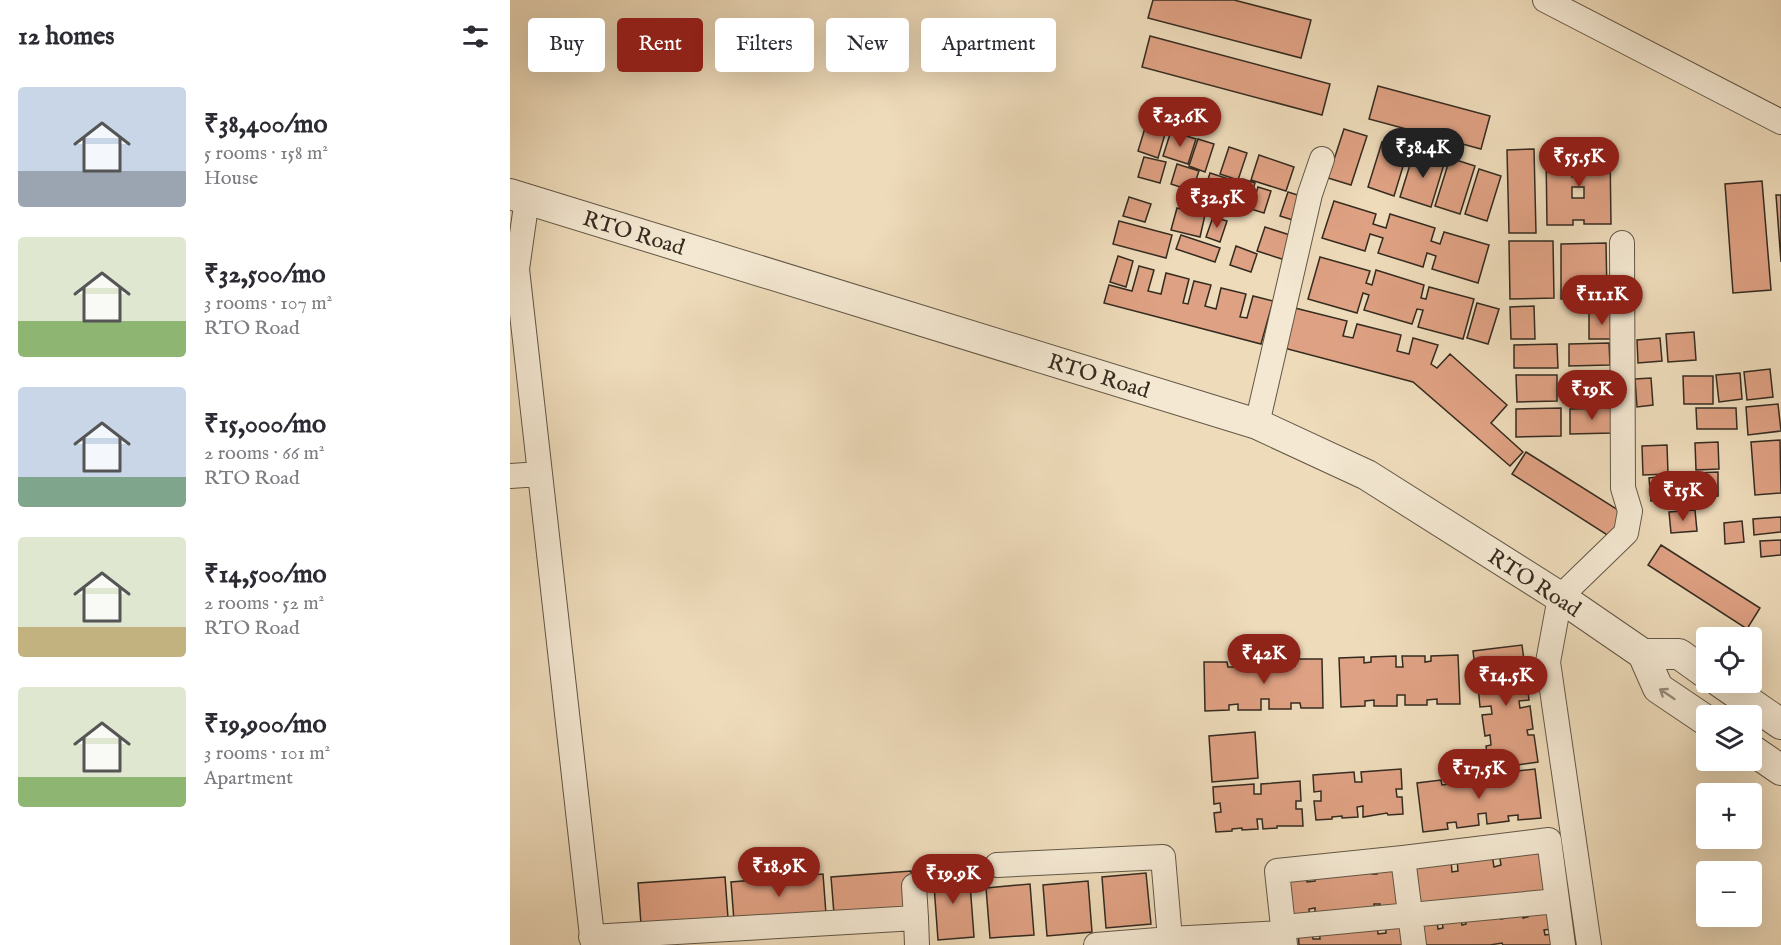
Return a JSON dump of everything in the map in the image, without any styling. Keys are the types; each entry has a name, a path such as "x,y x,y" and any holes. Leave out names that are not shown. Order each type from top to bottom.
{"street":[{"path":"1545,0 1781,122"},
{"path":"1257,424 1310,194 1322,159"},
{"path":"519,196 517,269 592,941 916,918"},
{"name":"RTO Road","path":"519,196 1257,424 1367,475 1560,597 1643,654"},
{"path":"1589,945 1548,662 1560,597 1626,533 1630,511 1623,488 1622,243"},
{"path":"510,476 540,474"},
{"path":"1696,666 1679,654 1643,654 1658,688 1696,714"},
{"path":"1736,693 1781,724"},
{"path":"1762,757 1781,770"},
{"path":"1284,935 1277,871 1549,840 1563,945"},
{"path":"998,865 1163,857 1170,939"},
{"path":"1403,858 1414,945"},
{"path":"914,886 917,945"},
{"path":"1096,945 1170,939 1284,935 1411,915 1557,901"}],"building":[{"path":"1153,0 1234,0 1311,20 1301,58 1148,18"},
{"path":"1150,36 1330,84 1322,115 1142,67"},
{"path":"1378,86 1490,116 1481,149 1369,119"},
{"path":"1145,128 1165,134 1158,158 1138,151"},
{"path":"1344,129 1367,136 1351,185 1328,178"},
{"path":"1171,131 1196,139 1188,164 1163,156"},
{"path":"1198,139 1214,144 1205,172 1189,166"},
{"path":"1382,142 1408,150 1394,196 1368,187"},
{"path":"1229,147 1247,153 1238,180 1220,174"},
{"path":"1534,149 1536,233 1509,233 1507,150"},
{"path":"1610,151 1611,224 1584,224 1584,220 1573,220 1573,225 1547,225 1546,153 1571,152 1571,158 1583,158 1583,152","holes":["1583,166 1583,177 1572,177 1572,167","1572,187 1584,187 1584,198 1572,198"]},
{"path":"1414,152 1445,161 1431,207 1400,197"},
{"path":"1259,155 1294,167 1286,191 1251,180"},
{"path":"1144,157 1166,162 1160,183 1138,177"},
{"path":"1450,158 1475,166 1460,214 1435,206"},
{"path":"1177,164 1199,171 1192,191 1171,184"},
{"path":"1479,169 1501,176 1487,221 1465,214"},
{"path":"1210,173 1232,180 1226,199 1204,192"},
{"path":"1243,179 1255,183 1248,205 1236,201"},
{"path":"1762,181 1771,290 1733,293 1725,184"},
{"path":"1258,187 1271,191 1264,213 1251,209"},
{"path":"1288,192 1304,197 1296,221 1280,216"},
{"path":"1776,195 1781,195 1781,262"},
{"path":"1129,197 1151,204 1145,222 1123,216"},
{"path":"1334,201 1376,214 1373,224 1386,228 1390,214 1435,228 1431,241 1440,244 1444,232 1489,245 1478,283 1432,269 1436,256 1427,253 1423,267 1378,253 1383,238 1370,234 1365,251 1322,238"},
{"path":"1177,208 1205,215 1200,237 1171,230"},
{"path":"1213,217 1227,221 1220,242 1206,237"},
{"path":"1119,221 1172,235 1166,258 1113,244"},
{"path":"1265,227 1293,236 1285,260 1257,251"},
{"path":"1181,235 1220,248 1215,262 1176,249"},
{"path":"1509,241 1553,241 1554,298 1510,299"},
{"path":"1606,243 1607,297 1561,299 1561,244"},
{"path":"1236,246 1257,254 1251,272 1230,265"},
{"path":"1118,256 1133,261 1126,287 1110,282"},
{"path":"1320,257 1370,271 1366,283 1372,285 1376,270 1424,285 1421,298 1426,299 1429,287 1474,299 1463,339 1418,327 1423,310 1417,309 1412,324 1364,310 1369,295 1363,293 1357,313 1308,299"},
{"path":"1139,266 1154,270 1148,291 1161,294 1166,273 1189,279 1183,303 1188,304 1194,281 1211,285 1205,306 1216,309 1221,288 1246,294 1240,317 1247,318 1253,296 1273,301 1261,344 1104,303 1109,285 1132,291"},
{"path":"1477,303 1499,309 1488,344 1467,338"},
{"path":"1534,306 1535,339 1511,339 1510,307"},
{"path":"1295,308 1347,321 1343,336 1353,338 1357,324 1401,335 1397,351 1409,354 1413,338 1438,345 1431,364 1437,368 1450,354 1507,405 1491,423 1523,452 1510,466 1413,382 1284,348"},
{"path":"1589,313 1615,313 1615,339 1589,339"},
{"path":"1694,332 1696,360 1668,362 1666,334"},
{"path":"1660,338 1662,361 1638,363 1637,340"},
{"path":"1609,343 1610,365 1569,366 1569,344"},
{"path":"1557,344 1558,368 1514,368 1514,345"},
{"path":"1770,369 1773,397 1747,400 1744,372"},
{"path":"1740,373 1742,399 1719,402 1716,375"},
{"path":"1516,375 1557,375 1557,401 1517,402"},
{"path":"1683,376 1713,376 1713,404 1684,404"},
{"path":"1612,378 1612,405 1570,405 1570,379"},
{"path":"1651,378 1653,405 1637,407 1635,379"},
{"path":"1778,404 1781,431 1748,435 1746,407"},
{"path":"1561,408 1561,436 1516,437 1516,409"},
{"path":"1613,408 1613,433 1570,434 1570,409"},
{"path":"1696,408 1736,408 1737,429 1697,429"},
{"path":"1780,440 1781,493 1755,495 1751,442"},
{"path":"1718,442 1719,469 1696,470 1695,443"},
{"path":"1667,445 1668,474 1643,475 1642,446"},
{"path":"1526,452 1626,515 1612,538 1512,474"},
{"path":"1718,472 1718,496 1696,497 1695,473"},
{"path":"1668,476 1670,499 1651,501 1649,478"},
{"path":"1695,510 1697,531 1671,533 1669,512"},
{"path":"1781,517 1781,532 1754,535 1753,519"},
{"path":"1742,521 1744,542 1725,544 1724,523"},
{"path":"1781,540 1781,555 1761,557 1760,541"},
{"path":"1661,545 1760,608 1748,627 1744,627 1648,565"},
{"path":"1522,645 1525,668 1520,669 1521,676 1526,676 1529,700 1519,701 1520,708 1530,706 1533,729 1527,730 1528,735 1534,735 1538,762 1489,769 1486,746 1491,745 1490,735 1485,736 1482,715 1492,714 1491,706 1480,707 1478,685 1483,684 1482,675 1476,676 1473,651"},
{"path":"1458,655 1460,704 1437,704 1437,699 1427,700 1427,705 1405,705 1405,695 1397,695 1397,706 1374,706 1374,700 1365,701 1365,706 1341,707 1339,658 1364,657 1364,663 1371,662 1371,657 1396,656 1396,667 1403,667 1402,656 1425,656 1425,662 1431,661 1431,656"},
{"path":"1289,659 1289,666 1295,666 1295,659 1322,659 1323,708 1301,708 1300,703 1291,703 1291,709 1269,709 1269,699 1261,699 1261,710 1238,710 1238,704 1229,705 1229,710 1205,711 1204,662 1227,662 1228,667 1235,667 1235,661 1259,660 1260,671 1267,671 1266,660"},
{"path":"1255,732 1258,778 1212,782 1209,736"},
{"path":"1401,769 1402,789 1396,789 1397,797 1402,797 1403,814 1388,815 1387,813 1363,817 1363,806 1357,807 1358,817 1342,818 1342,816 1316,820 1314,801 1321,801 1321,791 1314,792 1313,775 1354,772 1355,782 1362,782 1361,772"},
{"path":"1535,769 1541,818 1518,820 1518,815 1508,816 1509,821 1487,824 1486,813 1478,814 1479,825 1457,828 1456,822 1447,823 1448,829 1423,832 1417,783 1441,780 1442,785 1449,784 1449,779 1473,776 1474,787 1481,786 1480,775 1503,773 1503,779 1509,778 1508,772"},
{"path":"1300,781 1301,801 1296,801 1296,809 1302,809 1303,826 1277,826 1277,828 1263,829 1262,819 1257,819 1258,829 1242,830 1242,828 1216,832 1214,813 1221,812 1220,803 1214,804 1213,787 1254,784 1254,794 1261,794 1261,784"},
{"path":"1541,848 1547,897 1418,914 1411,865 1451,860 1452,872 1458,871 1457,859 1492,854 1494,867 1501,865 1499,853"},
{"path":"1398,865 1400,911 1381,912 1380,904 1374,904 1374,913 1315,917 1315,908 1309,909 1310,917 1291,918 1289,873 1306,871 1307,882 1315,881 1315,870 1371,866 1372,874 1377,874 1377,866"},
{"path":"969,870 974,937 938,940 933,872"},
{"path":"911,871 914,908 834,914 831,877"},
{"path":"1146,873 1151,924 1106,928 1102,877"},
{"path":"823,874 826,914 734,921 731,882"},
{"path":"725,877 728,918 641,925 638,883"},
{"path":"1088,881 1092,932 1047,936 1043,885"},
{"path":"1030,884 1034,935 990,938 986,888"},
{"path":"1550,908 1552,929 1544,930 1545,935 1553,934 1554,945 1503,945 1502,943 1422,945 1419,924 1437,921 1438,929 1443,928 1442,921 1461,918 1462,925 1466,924 1465,918 1500,914 1501,919 1506,918 1505,913 1523,911 1523,918 1528,917 1528,910"},
{"path":"1402,921 1404,945 1299,945 1298,930 1312,929 1313,939 1320,939 1319,928 1377,923 1378,934 1386,933 1385,922"}]}
